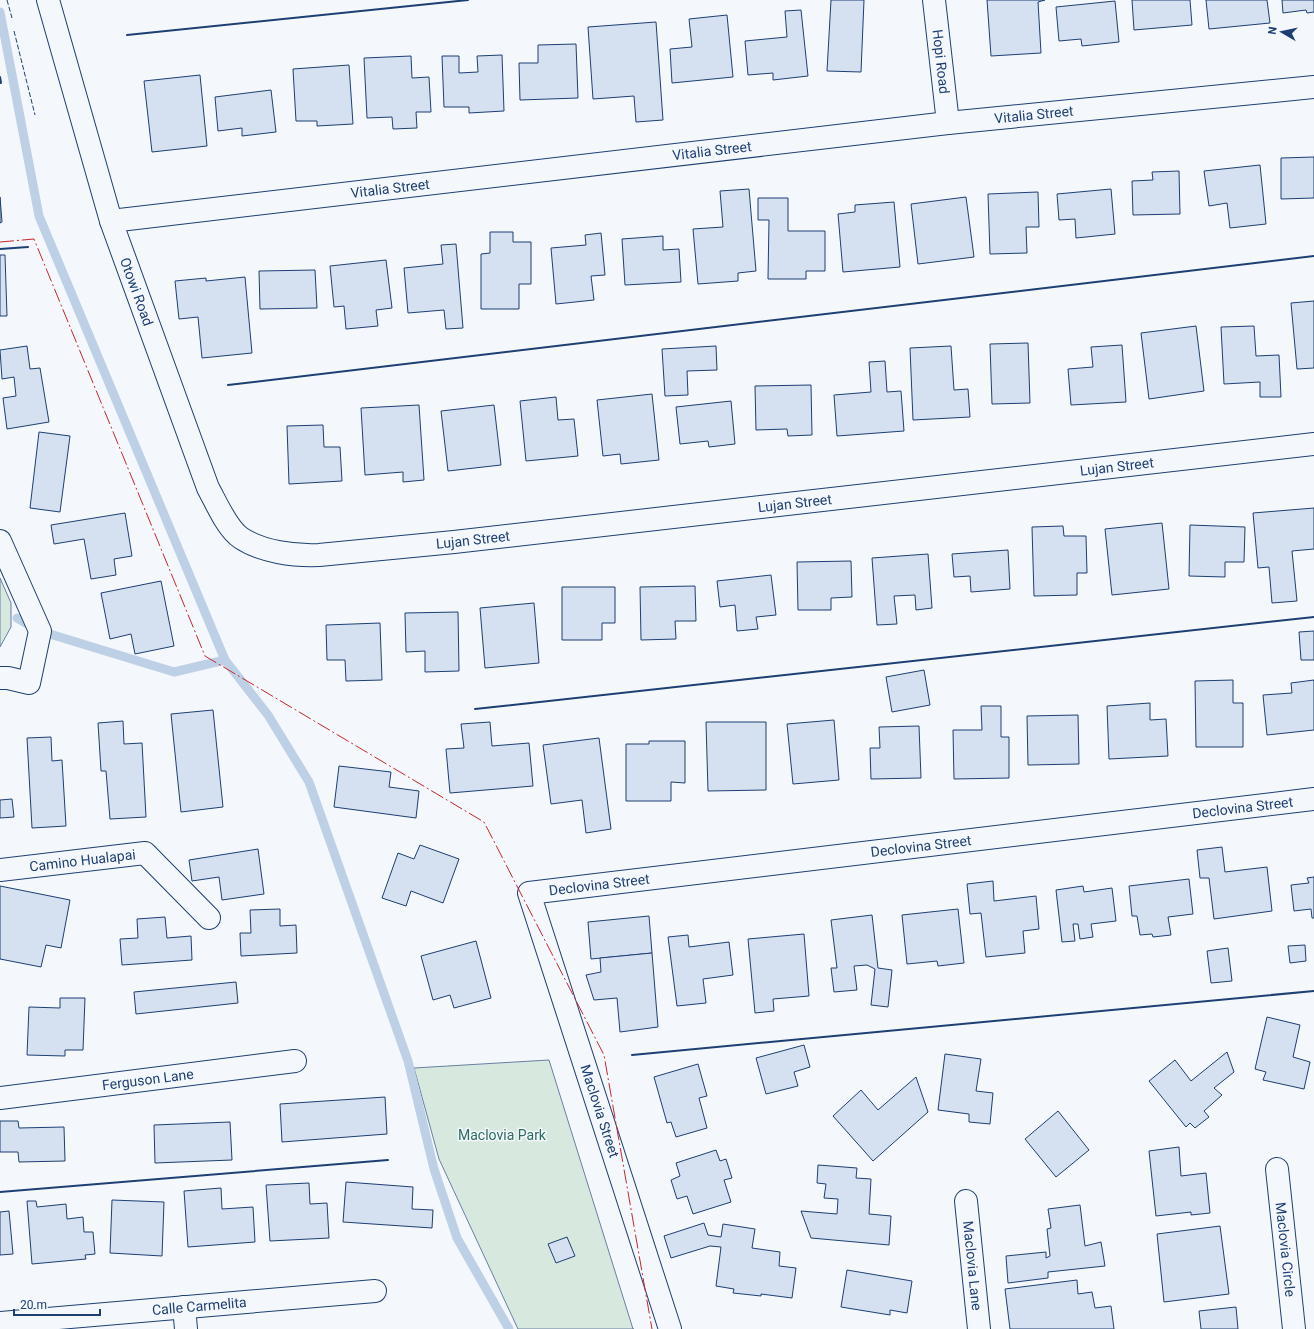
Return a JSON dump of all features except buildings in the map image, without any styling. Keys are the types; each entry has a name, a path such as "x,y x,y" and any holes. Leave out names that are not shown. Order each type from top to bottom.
{"street":[{"name":"Otowi Road","path":"48,0 111,221 208,488 224,516 240,537 275,551"},
{"name":"Hopi Road","path":"934,0 948,123"},
{"name":"Vitalia Street","path":"111,221 948,123 1314,86"},
{"name":"Lujan Street","path":"275,551 298,556 454,542 1314,444"},
{"path":"0,540 40,631 29,684 8,678 0,678"},
{"name":"Declovina Street","path":"529,893 1314,799"},
{"name":"Camino Hualapai","path":"0,870 145,853 209,918"},
{"name":"Maclovia Street","path":"529,893 670,1329"},
{"name":"Ferguson Lane","path":"0,1098 295,1061"},
{"name":"Maclovia Circle","path":"1277,1169 1294,1329"},
{"name":"Maclovia Lane","path":"966,1202 979,1329"},
{"name":"Calle Carmelita","path":"0,1323 51,1324 184,1307 375,1290"},
{"path":"184,1307 186,1329"}],"green space":[{"path":"0,578 11,603 11,627 0,647"},
{"name":"Maclovia Park","path":"549,1060 633,1329 518,1329 439,1159 414,1068"}],"waterway":[{"path":"0,12 39,216 225,660 268,715 309,782 408,1061 434,1169 457,1238 509,1329"},
{"path":"17,618 40,631 174,672 225,660"}],"fence":[{"path":"7,0 12,18"},
{"path":"14,31 35,115"}],"wall":[{"path":"127,35 468,0"},
{"path":"0,77 1,83"},
{"path":"0,249 28,247"},
{"path":"228,385 1314,256"},
{"path":"475,709 1314,617"},
{"path":"632,1055 1314,991"},
{"path":"0,1192 388,1160"}],"power":[{"path":"0,242 34,239 205,656 484,822 604,1055 652,1329"}]}
